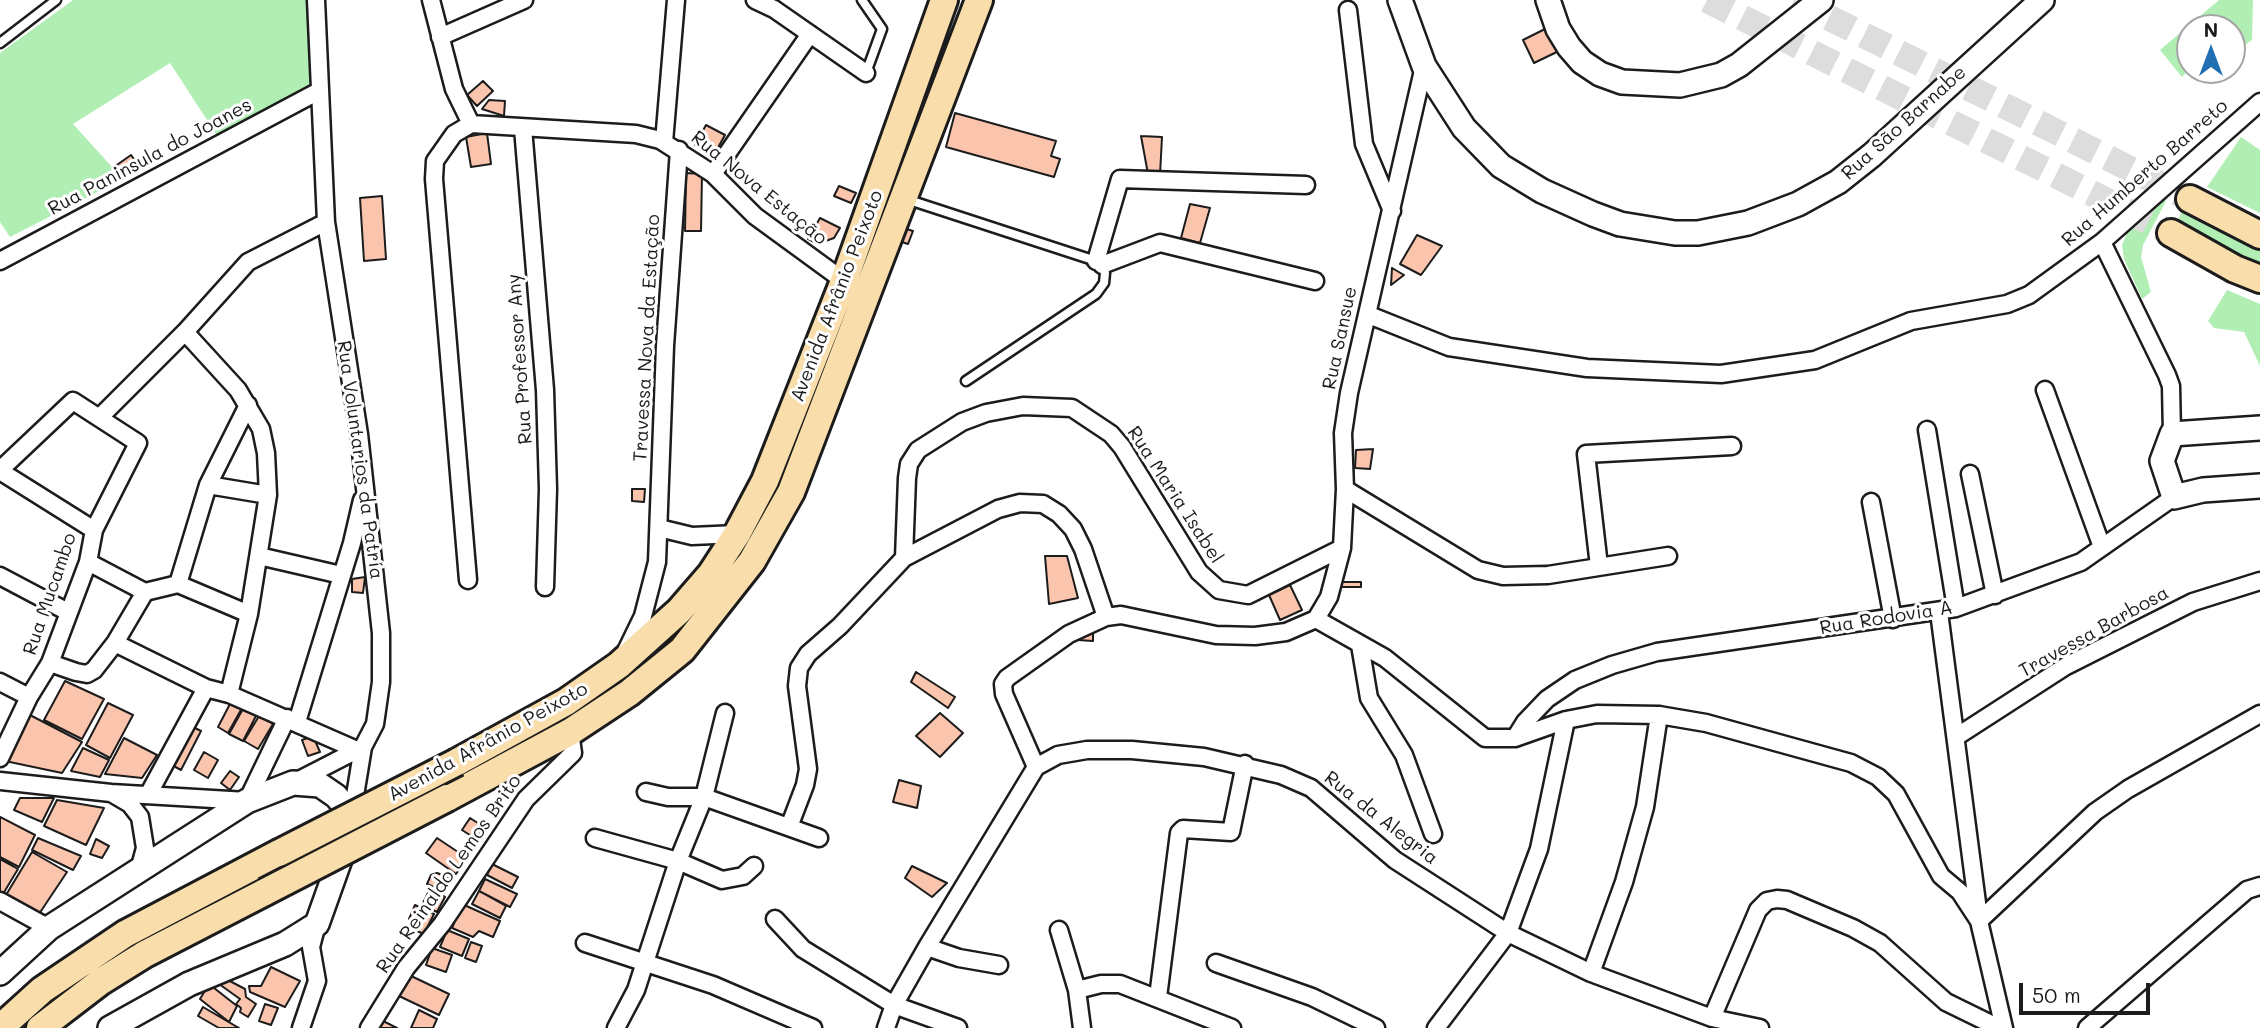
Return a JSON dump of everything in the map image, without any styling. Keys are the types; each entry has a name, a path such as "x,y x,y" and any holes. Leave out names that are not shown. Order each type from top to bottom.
{"main road":[{"name":"Avenida Afrânio Peixoto","path":"0,1028 42,990 125,934 457,762 566,702 619,665 679,611 711,574 737,534 765,481 910,104 944,0"},
{"name":"Avenida Afrânio Peixoto","path":"40,1028 100,982 145,954 447,798 572,742 682,650 733,588 765,540 791,492 979,0"},
{"path":"953,66 990,0"},
{"path":"2190,199 2260,235"},
{"path":"2171,233 2235,269 2260,279"}],"street":[{"name":"Rua Voluntarios da Patría","path":"316,0 326,222 365,488 381,633 381,682 375,724 360,748 348,837"},
{"path":"431,0 454,89 471,124 443,146 435,161 433,178 468,580"},
{"path":"440,37 524,0"},
{"path":"664,142 676,0"},
{"path":"755,0 774,9 866,73"},
{"name":"Rua São Barnabe","path":"1400,0 1424,66 1464,128 1501,166 1523,180 1620,224 1652,232 1698,233 1773,215 1838,182 1872,155 2042,0"},
{"path":"1548,0 1569,47 1582,62 1600,75 1622,82 1680,85 1721,75 1739,65 1821,0"},
{"path":"1348,10 1364,144 1392,211"},
{"path":"713,174 810,34"},
{"name":"Rua Sansue","path":"1317,619 1329,597 1342,548 1345,489 1343,433 1349,393 1424,66"},
{"name":"Rua Paninsula do Joanes","path":"0,261 319,91"},
{"name":"Rua Humberto Barreto","path":"1369,315 1449,347 1587,369 1721,374 1815,359 1911,321 2017,300 2102,242 2260,102"},
{"name":"Rua Nova Estação","path":"471,124 636,134 664,142 713,174 755,216 844,281"},
{"name":"Rua Professor Any","path":"523,128 545,390 548,489 545,587"},
{"name":"Travessa Nova da Estação","path":"619,665 643,616 652,586 659,528 665,346 679,150"},
{"path":"1099,263 1120,179 1306,185"},
{"path":"94,530 0,471 73,401 100,417 185,332 248,262 326,222"},
{"path":"2102,242 2171,386 2172,434 2162,461 2174,497"},
{"path":"1099,263 1160,243 1315,281"},
{"path":"185,332 248,405 261,429 268,495 249,614 229,694"},
{"path":"2045,390 2102,547"},
{"path":"178,584 208,485 248,405"},
{"name":"Rua Maria Isabel","path":"904,558 907,478 909,464 918,450 962,422 986,413 1023,406 1072,408 1111,434 1122,447 1199,572 1219,590 1248,595 1342,548"},
{"name":"Rua Mucambo","path":"0,758 29,697 50,663 88,562 94,530 138,443 100,417"},
{"path":"2172,434 2260,428"},
{"path":"1927,430 1956,608"},
{"path":"1599,566 1586,454 1732,446"},
{"path":"1970,474 1995,594"},
{"path":"208,485 268,495"},
{"name":"Rua Rodovia A","path":"1515,738 1525,722 1547,699 1575,680 1636,657 1956,608 2068,568 2174,497 2203,490 2260,486"},
{"path":"247,801 292,720 341,575 365,488"},
{"path":"1345,489 1478,570 1503,576 1548,575 1668,556"},
{"path":"1871,502 1893,618"},
{"path":"789,827 808,769 797,686 799,668 808,654 840,626 904,558 998,509 1020,503 1042,504 1059,514 1073,530 1083,549 1106,617"},
{"path":"659,528 692,536 737,534"},
{"path":"259,556 341,575"},
{"path":"88,562 145,593"},
{"path":"0,576 68,612"},
{"name":"Travessa Barbosa","path":"1956,737 2066,666 2193,602 2260,580"},
{"path":"50,663 87,674 115,643 145,593 178,584 249,614"},
{"path":"1939,612 1979,920 2004,1028"},
{"path":"886,1028 894,1005 927,947 1036,767 1004,694 1003,684 1007,678 1069,634 1106,617 1136,616 1187,631 1255,636 1286,632 1317,619 1385,658 1435,695 1485,738 1515,738 1566,720 1597,714 1659,715 1706,723 1851,763 1878,777 1896,794 1941,876 1959,892 1979,920"},
{"path":"115,643 205,688 229,694 360,748"},
{"path":"1360,645 1370,698 1404,755 1433,834"},
{"path":"0,682 29,697"},
{"path":"148,795 205,688"},
{"path":"616,1028 636,990 678,861 704,797 725,713"},
{"path":"1979,920 2095,812 2128,789 2260,714"},
{"path":"1591,973 1624,882 1645,807 1659,715"},
{"path":"1436,1028 1508,933 1539,849 1566,720"},
{"name":"Rua Reinaldo Lemos Brito","path":"369,1028 406,968 442,924 526,799 572,742"},
{"path":"2,970 49,928 247,801 293,783 360,748"},
{"name":"Rua da Alegria","path":"1036,767 1058,755 1087,750 1132,750 1245,764 1311,788 1395,860 1508,933 1591,973 1712,1018 1760,1028"},
{"path":"1158,997 1179,833 1183,829 1231,832 1245,764"},
{"path":"0,781 111,793 247,801"},
{"path":"293,783 320,785 336,796 342,803 347,819 348,837 312,938 312,957 317,981 301,1028"},
{"path":"646,792 668,797 704,797 819,838"},
{"path":"111,793 130,804 140,817 145,848 139,870"},
{"path":"594,838 678,861 722,880 743,876 754,866"},
{"path":"2087,1028 2247,890 2260,886"},
{"path":"1712,1018 1758,910 1767,901 1787,900 1853,928 1880,943 1946,1002 1999,1028"},
{"path":"0,901 49,928"},
{"path":"775,919 803,949 894,1005 958,1028"},
{"path":"110,1028 189,984 285,944 317,924"},
{"path":"1059,930 1077,990 1082,1028"},
{"path":"585,943 713,985 813,1028"},
{"path":"285,944 312,957"},
{"path":"927,947 959,958 999,965"},
{"path":"1216,963 1312,997 1376,1028"},
{"path":"1077,990 1101,984 1120,984 1232,1028"}],"lane":[{"path":"0,43 56,0"},
{"path":"862,0 882,29 866,73"},
{"path":"903,198 1099,263 1104,283 1096,295 966,382"}],"green space":[{"path":"73,0 309,0 315,83 220,140 170,63 73,124 123,179 10,237 0,222 0,53"},
{"path":"2219,0 2253,0 2252,40 2246,44 2246,14 2202,14"},
{"path":"2176,36 2176,70 2160,50"},
{"path":"2241,137 2260,150 2260,213 2207,187"},
{"path":"2161,199 2166,201 2143,245 2141,257 2151,292 2142,299 2124,259 2122,245 2127,233"},
{"path":"2184,207 2237,239 2260,248 2260,267 2176,224"},
{"path":"2227,290 2260,304 2260,366 2244,332 2214,328 2208,321"}],"building":[{"path":"1549,27 1563,49 1534,63 1523,40"},
{"path":"483,81 493,91 477,106 467,95"},
{"path":"489,100 505,101 504,116 482,109"},
{"path":"955,113 1056,141 1051,156 1060,159 1054,177 946,147"},
{"path":"706,125 725,135 714,155 695,145"},
{"path":"487,133 491,164 471,167 466,137"},
{"path":"1141,136 1162,137 1160,175 1148,174"},
{"path":"131,155 139,166 123,179 114,167"},
{"path":"686,173 702,174 701,231 685,231"},
{"path":"839,186 856,193 851,203 834,196"},
{"path":"382,196 386,259 364,261 360,198"},
{"path":"1190,204 1210,208 1200,243 1181,238"},
{"path":"820,218 840,228 834,238 817,244 808,239"},
{"path":"900,227 913,231 908,244 896,240"},
{"path":"1417,235 1442,246 1421,275 1400,264"},
{"path":"1392,268 1404,275 1391,285"},
{"path":"1373,449 1370,469 1355,468 1356,450"},
{"path":"632,489 645,489 644,502 632,501"},
{"path":"1045,556 1067,556 1078,598 1049,604"},
{"path":"365,577 363,593 352,592 352,579"},
{"path":"1340,582 1361,582 1361,587 1338,587"},
{"path":"1290,585 1302,610 1280,620 1269,595"},
{"path":"1079,633 1093,634 1093,641 1078,640"},
{"path":"916,672 955,697 948,708 911,682"},
{"path":"65,681 104,699 82,739 44,720"},
{"path":"231,702 242,708 228,733 218,727"},
{"path":"108,703 133,715 110,758 86,745"},
{"path":"244,707 257,714 243,741 229,734"},
{"path":"940,713 963,733 940,757 916,736"},
{"path":"28,714 82,742 62,773 5,761"},
{"path":"259,716 273,724 258,749 244,741"},
{"path":"187,724 201,731 181,770 168,763"},
{"path":"313,736 320,752 308,756 302,740"},
{"path":"124,738 157,755 142,778 105,774"},
{"path":"83,748 109,760 100,777 71,771"},
{"path":"204,752 218,760 208,778 194,770"},
{"path":"230,771 239,777 230,790 221,783"},
{"path":"899,780 921,786 917,808 893,802"},
{"path":"20,798 54,798 42,822 14,810"},
{"path":"57,800 104,808 86,845 44,826"},
{"path":"0,817 35,835 19,867 0,857"},
{"path":"470,818 484,827 476,839 462,830"},
{"path":"38,838 81,856 73,870 32,850"},
{"path":"437,838 467,858 456,874 426,853"},
{"path":"96,839 109,846 102,858 90,854"},
{"path":"32,852 67,872 39,914 6,895"},
{"path":"0,859 18,869 3,894 0,893"},
{"path":"492,864 518,877 512,888 487,875"},
{"path":"912,866 947,883 932,897 905,878"},
{"path":"437,873 451,878 445,892 427,884 431,875"},
{"path":"485,879 517,894 510,907 479,891"},
{"path":"430,889 445,897 437,912 422,905"},
{"path":"479,891 506,906 500,918 472,904"},
{"path":"462,904 500,921 493,937 479,931 473,937 452,928"},
{"path":"415,905 434,914 424,934 412,929 415,922 409,919"},
{"path":"447,930 469,939 462,956 440,947"},
{"path":"471,942 482,946 476,962 465,958"},
{"path":"432,948 452,955 446,972 426,965"},
{"path":"271,967 300,981 285,1007 250,992 249,986 261,986"},
{"path":"409,975 449,994 439,1015 399,996"},
{"path":"228,980 245,989 246,997 256,1004 248,1017 240,1012 241,1008 236,1004 240,999 219,984"},
{"path":"209,984 237,1006 229,1022 200,999"},
{"path":"265,1004 278,1008 271,1025 259,1021"},
{"path":"203,1007 239,1028 219,1028 198,1016"},
{"path":"419,1010 437,1019 433,1028 411,1028"},
{"path":"379,1019 397,1028 375,1028"}],"tunnel":[{"path":"1707,0 2171,233"},
{"path":"1794,0 2190,199"}]}
